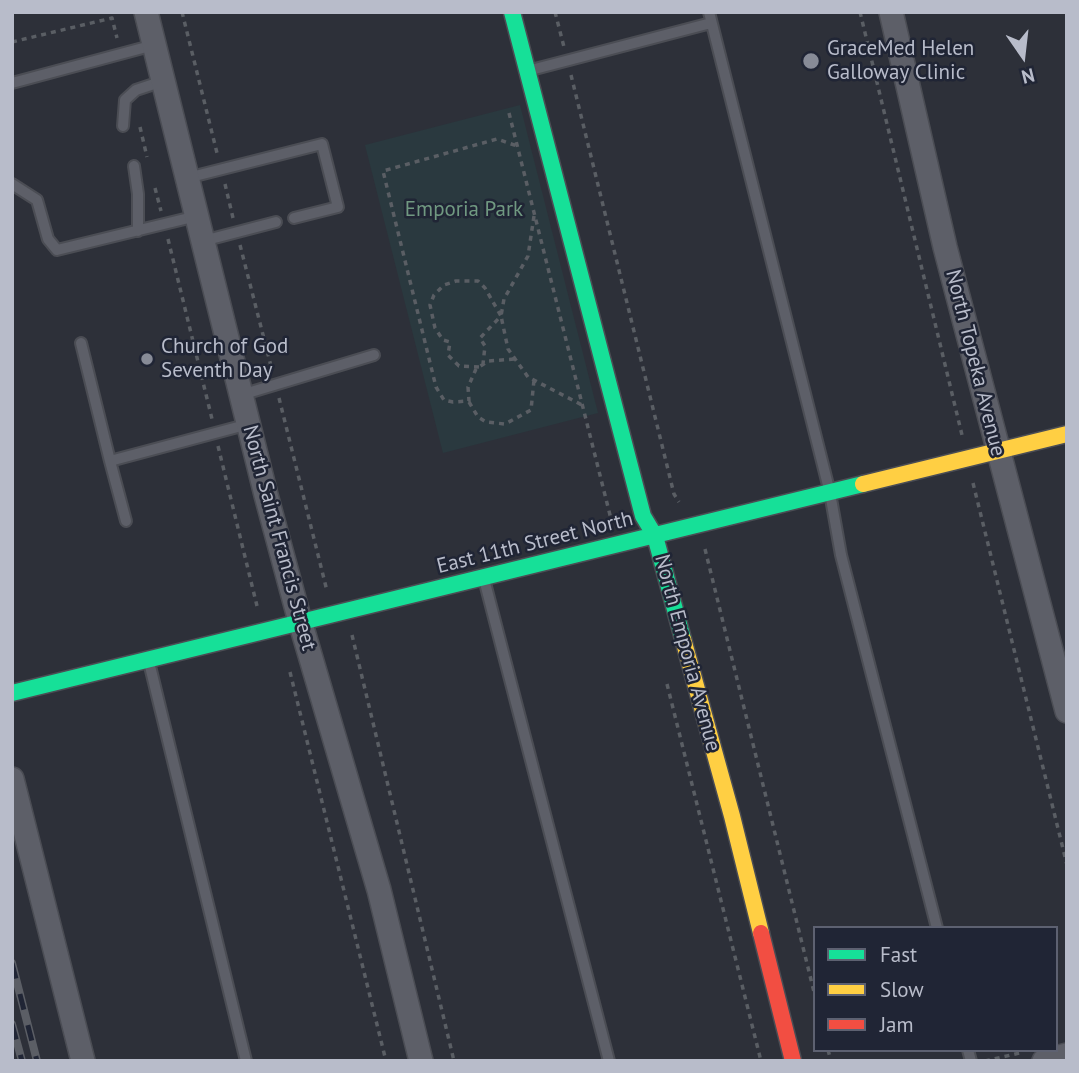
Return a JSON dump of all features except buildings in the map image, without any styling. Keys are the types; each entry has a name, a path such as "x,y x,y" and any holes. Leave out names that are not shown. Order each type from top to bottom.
{"street":[{"name":"North Saint Francis Street","path":"146,12 300,621 379,890 421,1061"},
{"name":"North Emporia Avenue","path":"512,12 643,516 655,536 732,816 793,1061"},
{"name":"North Emporia Avenue","path":"521,12 522,45"},
{"name":"North Topeka Avenue","path":"891,12 945,247 1067,711"},
{"name":"East 11th Street North","path":"12,693 830,493 995,442 1067,434"},
{"path":"12,779 83,1061"},
{"path":"1044,1061 1067,1055"}],"lane":[{"path":"528,71 710,18 830,493 841,555 936,926"},
{"path":"12,83 154,45"},
{"path":"123,125 125,100 136,90 163,81"},
{"path":"187,178 322,144 338,207 294,218"},
{"path":"134,166 138,194 138,231"},
{"path":"12,184 37,200 48,239 57,250 197,216"},
{"path":"203,241 276,222"},
{"path":"81,342 126,521"},
{"path":"241,395 374,355"},
{"path":"110,461 249,424"},
{"path":"483,577 609,1061"},
{"path":"148,658 246,1061"}],"path":[{"path":"555,12 674,494 704,547 813,988"},
{"path":"12,42 112,18 121,54"},
{"path":"131,94 148,159"},
{"path":"507,106 613,527 623,543"},
{"path":"469,401 444,400 436,387 383,171 497,139 517,146"},
{"path":"154,185 258,611"},
{"path":"481,365 485,346 480,338 501,316 504,299 528,256 534,213"},
{"path":"481,365 459,366 448,355 450,342 443,340 435,328 430,305 434,295 444,285 456,281 478,281 501,316 508,349 528,377 582,405"},
{"path":"514,359 488,361 470,377 469,401 478,417 486,422 505,424 531,410 534,380"},
{"path":"962,439 995,442"},
{"path":"351,635 454,1061"},
{"path":"288,664 386,1061"},
{"path":"663,671 761,1061"},
{"path":"985,1061 1022,1052"}],"green space":[{"name":"Emporia Park","path":"520,105 598,413 443,453 365,145"}],"railway":[{"path":"12,963 37,1061"},
{"path":"12,1024 22,1061"}],"traffic: fast":[{"path":"512,12 643,516 655,536 683,639"},
{"path":"12,693 863,484"}],"traffic: slow":[{"path":"863,484 1067,434"},
{"path":"683,639 761,933"}],"traffic: jam":[{"path":"761,933 793,1061"}],"place":[{"name":"GraceMed Helen Galloway Clinic","path":"811,61"},
{"name":"Church of God Seventh Day","path":"147,359"}]}
